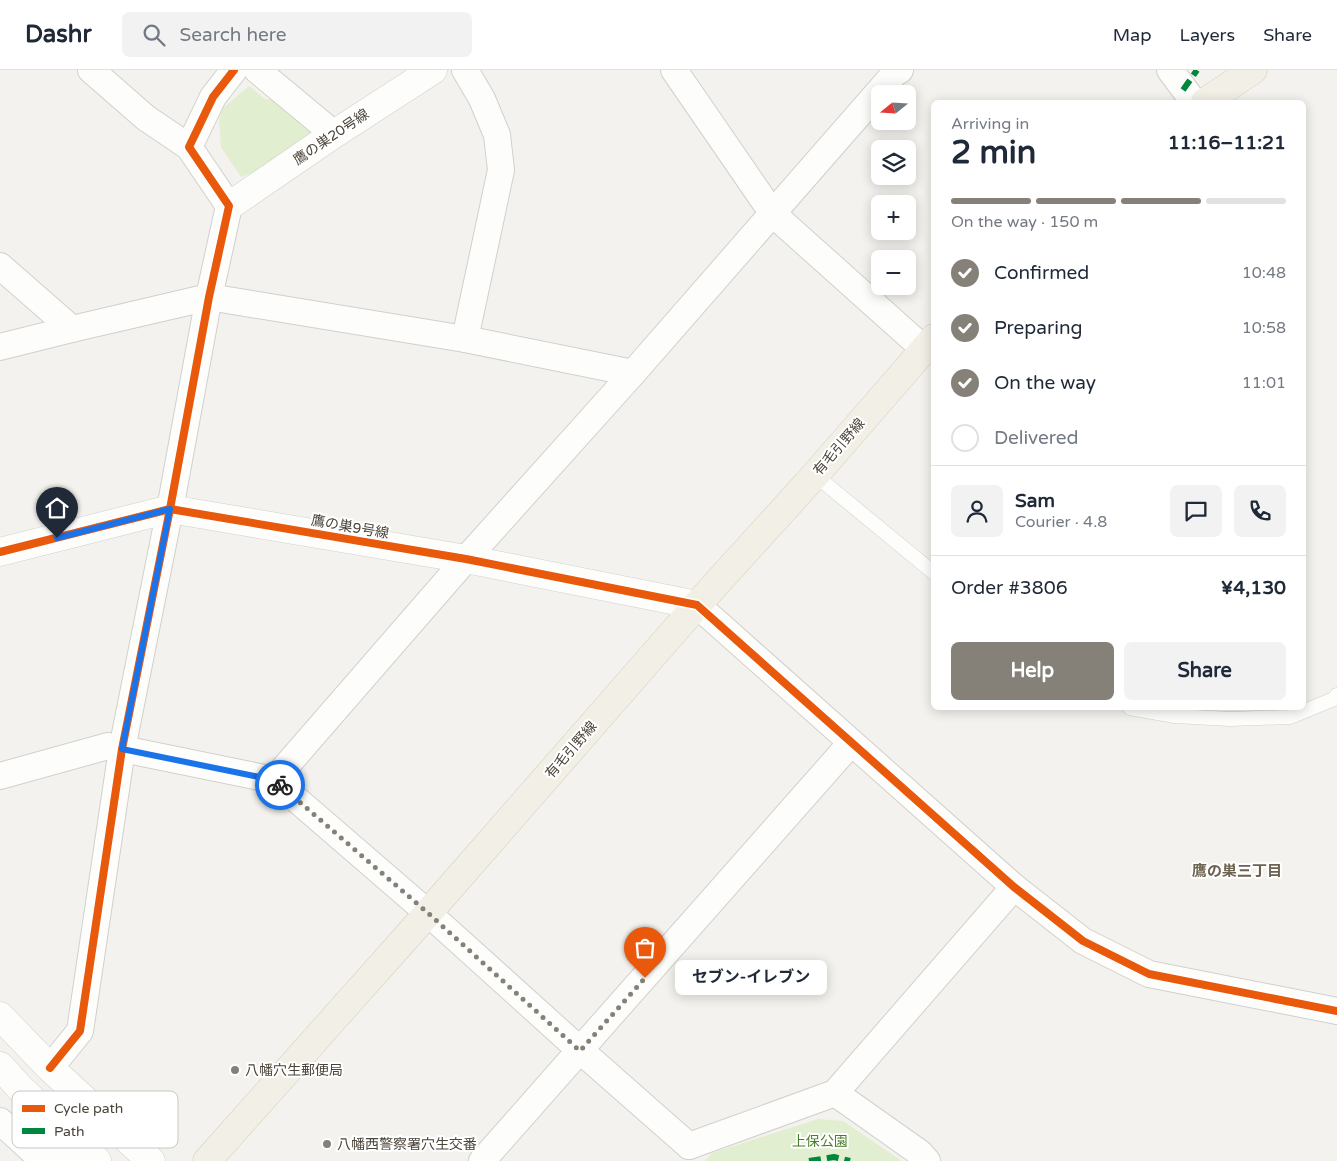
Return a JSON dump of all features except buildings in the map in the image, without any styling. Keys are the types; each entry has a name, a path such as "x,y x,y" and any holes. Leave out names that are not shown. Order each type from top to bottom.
{"main road":[{"path":"1208,100 1253,70"},
{"name":"有毛引野線","path":"207,1161 929,344"}],"street":[{"path":"50,1068 80,1031 122,749 170,509 209,297 229,206 189,147 146,118 91,70"},
{"path":"189,147 213,97 234,70"},
{"path":"257,70 334,134"},
{"name":"鷹の巣20号線","path":"229,206 334,134 433,70"},
{"path":"465,70 482,99 497,135 500,170 465,339"},
{"path":"674,70 773,214 929,344"},
{"path":"1170,70 1192,100"},
{"path":"274,780 466,559 633,373 897,71"},
{"path":"0,266 72,329"},
{"path":"0,347 209,297 465,339 633,373"},
{"name":"鷹の巣9号線","path":"0,552 170,509 466,559 697,605"},
{"path":"697,605 1014,887 1083,941 1150,974 1337,1011"},
{"path":"482,1161 851,743"},
{"path":"0,776 108,746 274,780 428,913 580,1051 687,1154 835,1093 1014,887"},
{"path":"0,1016 75,1091"},
{"path":"0,1066 25,1091"},
{"path":"835,1093 920,1153 926,1161"},
{"path":"0,1121 12,1132"},
{"path":"29,1148 37,1155 61,1158 90,1155"},
{"path":"137,1148 151,1161"}],"lane":[{"path":"815,475 931,571"},
{"path":"1141,710 1175,716 1230,718 1290,717 1334,699 1337,695"}],"green space":[{"path":"249,86 265,99 283,101 318,132 257,172 241,177 221,147 219,119 223,108"},
{"name":"上保公園","path":"818,1119 843,1121 902,1161 705,1161 712,1153"}],"marked path":[{"path":"1183,90 1197,70"},
{"path":"809,1161 834,1157 850,1161"}],"cycle path":[{"path":"50,1068 80,1031 122,749 170,509 209,297 229,206 189,147 213,97 234,70"},
{"path":"0,552 170,509 466,559 697,605 1014,887 1083,941 1149,974 1337,1011"}],"way so far":[{"path":"280,785 428,913 580,1051 645,978"}],"place":[{"name":"セブン-イレブン","path":"645,978"},
{"name":"八幡穴生郵便局","path":"235,1070"},
{"name":"八幡西警察署穴生交番","path":"327,1144"}],"district":[{"name":"鷹の巣三丁目","path":"1237,871"}],"route":[{"path":"57,538 170,509 122,749 274,780 280,785"}]}
